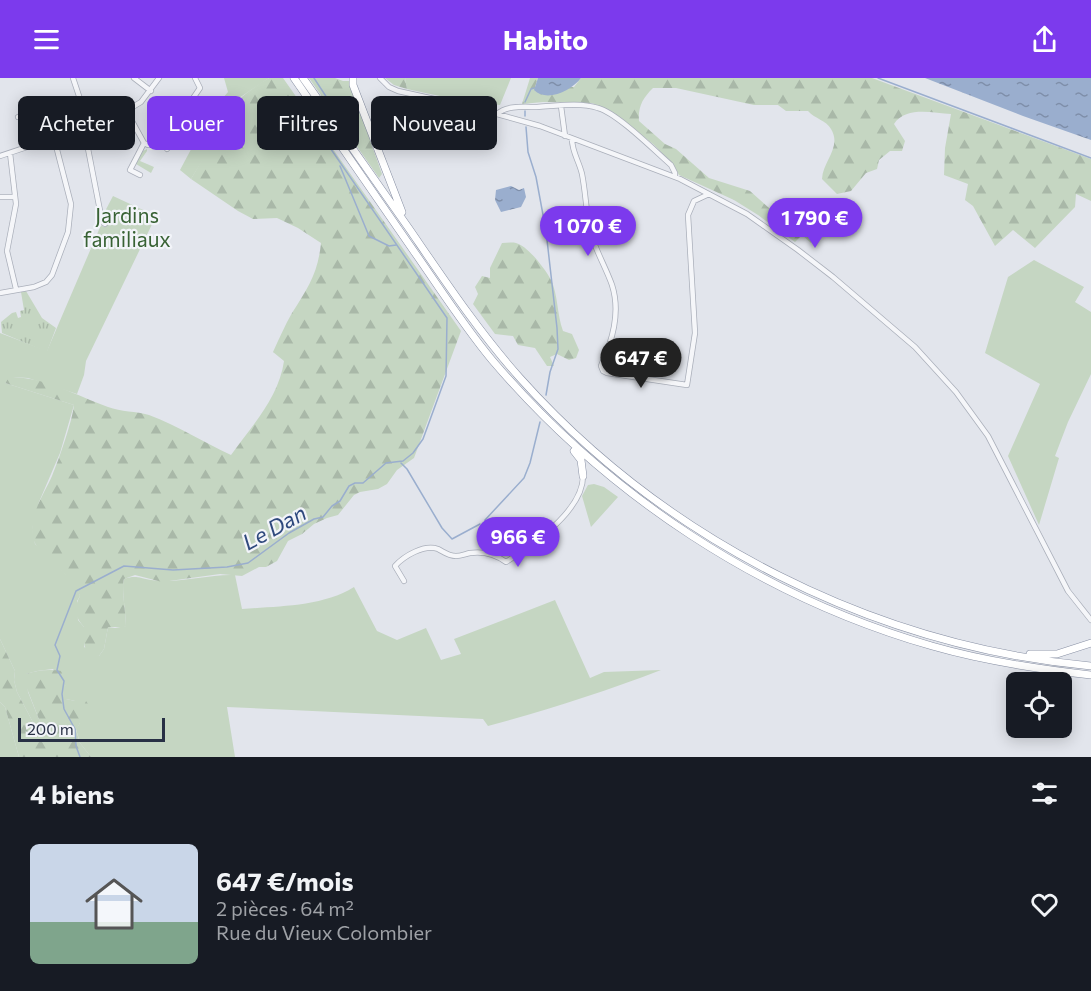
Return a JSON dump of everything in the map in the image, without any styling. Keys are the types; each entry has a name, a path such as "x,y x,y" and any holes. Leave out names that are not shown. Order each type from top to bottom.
{"highway":[{"path":"296,78 478,327 535,394 597,453 672,512 751,561 840,603 921,633 1013,655 1091,666"},
{"path":"296,78 472,336 516,388 571,442 603,471 666,519 722,555 779,586 842,614 898,635 970,655 1036,669 1091,675"},
{"path":"353,78 353,85 410,231"},
{"path":"571,442 573,449 580,457 583,476"},
{"path":"583,476 590,468 603,471"},
{"path":"1013,655 1021,652 1057,654 1091,643"}],"street":[{"path":"73,78 78,96"},
{"path":"134,78 151,91"},
{"path":"135,106 151,91 159,78"},
{"path":"195,78 200,86 195,96"},
{"path":"380,78 398,91 420,96"},
{"path":"497,114 507,108 561,106 598,108 671,165 675,177"},
{"path":"561,106 565,136"},
{"path":"497,114 565,136 675,177 756,220 833,277 915,347 956,392 988,436 1065,585 1091,620"},
{"path":"135,127 147,144"},
{"path":"572,139 573,149 582,172 588,221 615,301 613,334 601,366 607,374 687,385 695,333 688,215 694,201 709,194"},
{"path":"140,175 129,170 144,143"},
{"path":"0,156 19,150"},
{"path":"0,293 38,286 49,279 68,232 71,204 57,150"},
{"path":"91,150 102,221 105,224"},
{"path":"10,153 15,197 13,223 7,246 16,289"},
{"path":"0,197 15,197"},
{"path":"404,581 395,566 405,556 422,550 436,548 452,556 487,553 497,555 506,562 554,526 570,509 579,495 583,476"}],"green space":[{"path":"224,78 269,78 242,96 225,96 228,92"},
{"path":"269,78 283,78 296,96 257,96 257,150 334,150 461,331 414,458 397,470 387,484 378,489 354,495 338,515 314,524 302,534 288,541 277,561 242,576 220,574 162,582 135,575 124,579 126,626 108,627 104,649 99,656 93,655 86,650 84,627 76,613 76,605 80,596 76,587 64,572 38,548 32,533 34,516 58,460 74,405 5,383 9,377 26,378 62,388 113,409 149,415 231,455 264,411 277,387 284,361 273,352 311,280 321,243 277,218 253,219 191,179 206,153 202,150 245,150 245,96 243,96"},
{"path":"309,78 335,78 349,81 354,96 322,96"},
{"path":"385,78 405,78 407,89 394,85"},
{"path":"405,78 511,78 500,105 497,105 497,96 440,96 407,89"},
{"path":"530,78 538,78 535,87 574,87 581,78 872,78 1091,159 1091,201 1076,194 1075,207 1035,248 1013,230 995,246 973,206 965,200 968,184 944,175 945,148 951,114 920,112 899,118 894,124 905,141 902,151 890,151 879,160 877,169 866,173 851,191 837,194 822,179 833,148 834,136 829,126 808,111 786,111 778,105 754,105 676,88 653,88 642,103 639,121 709,178 750,191 778,216 810,235 812,240 811,243 802,235 795,242 734,200 679,175 673,164 653,144 611,111 592,103 522,104"},
{"path":"359,109 371,143 371,150 373,150 382,174 379,178 359,149"},
{"path":"147,149 140,161 154,167 151,173 136,164 143,151"},
{"path":"191,150 208,150 191,179 180,170"},
{"name":"Jardins familiaux","path":"113,196 156,216 86,361 77,394 28,378 13,377 5,383 74,405 60,453 39,502 32,529 35,544 76,584 80,596 77,601 78,620 84,627 84,647 99,656 104,649 108,627 126,626 124,579 135,577 172,581 235,575 242,609 314,602 341,594 354,587 377,631 397,640 426,628 441,660 461,654 454,639 555,600 590,678 604,672 661,670 532,714 488,726 483,719 227,707 235,757 91,757 80,743 76,729 80,723 75,701 66,699 66,686 53,669 26,674 28,692 40,722 36,728 17,692 14,680 15,671 0,639 0,333 47,351 101,225 104,227 106,222 102,217"},
{"path":"502,243 521,245 549,276 555,292 563,331 572,334 579,350 576,358 569,360 557,354 550,357 554,366 547,366 535,348 518,345 513,336 495,334 473,304 478,294 475,287 482,276 490,278 490,268"},
{"path":"1034,260 1084,287 1075,302 1091,312 1091,374 1055,456 1059,458 1039,525 1008,456 1040,384 985,353 1008,277"},
{"path":"26,291 42,318 56,328 47,352 2,333 1,322 16,312 18,318 21,317 20,311 24,310 21,292"},
{"path":"588,485 604,487 618,497 591,527 582,496"},
{"path":"0,639 15,671 14,680 17,692 36,728 40,722 26,686 26,674 44,670 62,671 66,686 66,699 86,701 89,709 88,721 80,723 76,730 80,743 91,757 19,757 5,707 0,702"},
{"path":"0,702 5,707 19,757 0,757"}],"water":[{"path":"538,78 581,78 566,90 546,95 534,90"},
{"path":"925,78 1091,78 1091,140 1023,116"},
{"path":"511,186 519,190 524,188 526,197 521,207 501,212 495,200 496,190"}],"waterway":[{"name":"Le Dan","path":"314,78 326,96"},
{"path":"878,78 1091,158"},
{"path":"525,102 531,89 534,88"},
{"path":"525,111 525,116"},
{"path":"526,127 528,152 536,177 546,231 557,328 558,349 550,372 546,395"},
{"name":"Le Dan","path":"80,757 76,746 75,729 64,709 62,694 64,681 57,670 60,656 55,645 76,591 124,566 173,570 227,567 248,563 289,533 314,519 323,517 332,506 340,501 349,486 363,483 386,463 403,461 413,453 423,439 446,376 447,318 332,150"},
{"name":"Le Dan","path":"340,166 369,236 389,246 396,245"},
{"path":"485,520 524,478 540,422"},
{"path":"401,463 407,469 442,528 452,539 480,524"}]}
